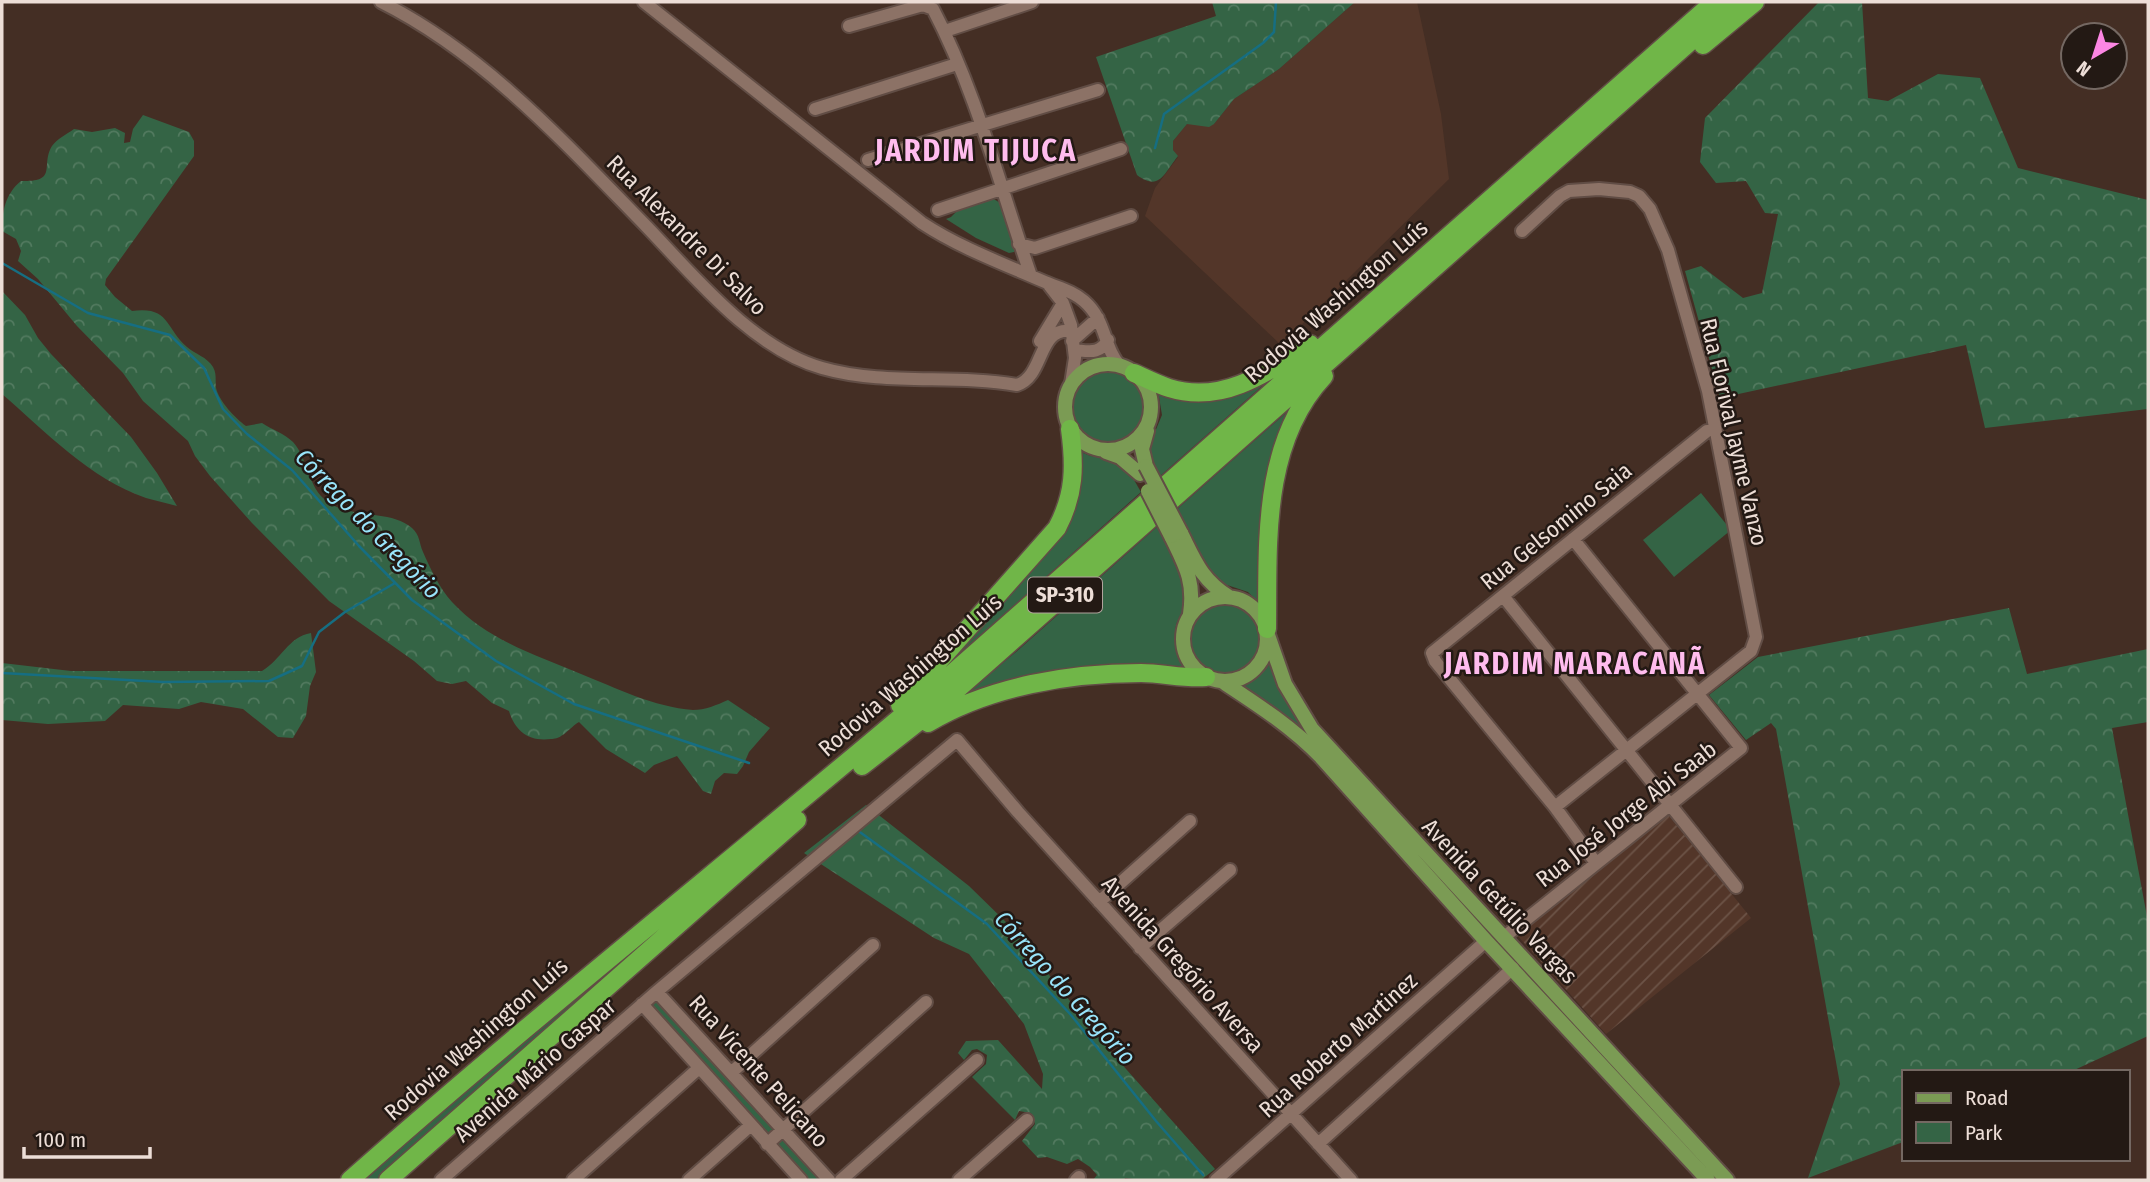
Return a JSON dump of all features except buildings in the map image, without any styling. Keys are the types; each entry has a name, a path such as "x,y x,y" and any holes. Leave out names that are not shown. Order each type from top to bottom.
{"highway":[{"path":"1666,43 1707,2"},
{"name":"Rodovia Washington Luís","path":"387,1180 704,901 877,753 975,674 1714,2"},
{"name":"Rodovia Washington Luís","path":"350,1180 544,1012 826,781 1385,301 1550,167 1735,2"},
{"path":"1550,167 1755,2"},
{"path":"1127,369 1170,388 1185,391 1202,393 1234,387 1266,373 1385,301"},
{"path":"1267,632 1266,584 1273,492 1285,437 1318,382 1385,301"},
{"path":"826,781 905,700 1056,528 1073,488 1074,459 1070,429"},
{"path":"877,753 939,717 975,702 1025,687 1069,678 1114,674 1167,674 1214,680"}],"main road":[{"path":"1143,470 1120,457 1089,446 1078,439 1070,429 1064,407 1071,384 1080,374 1092,367 1106,364 1127,369 1147,390 1150,400 1149,422 1142,449 1143,470 1176,535 1201,573 1228,597"},
{"path":"1102,450 1117,450 1130,444 1142,435 1149,422"},
{"path":"1176,535 1193,594 1182,642 1186,656 1194,668 1214,680 1238,680 1251,674 1261,663 1267,649 1267,632 1262,617 1253,607 1241,600 1214,598 1201,604 1190,614"},
{"name":"Avenida Getúlio Vargas","path":"1267,632 1285,684 1312,729 1727,1180"},
{"name":"Avenida Getúlio Vargas","path":"1214,680 1282,722 1321,757 1486,941 1708,1180"}],"street":[{"name":"Rua Alexandre Di Salvo","path":"382,2 437,36 491,76 535,114 730,313 777,347 821,368 851,373 1012,385"},
{"path":"644,2 941,236 1076,295 1084,301 1098,318 1113,358 1127,369"},
{"path":"945,31 1030,2"},
{"path":"849,26 926,5 933,9 945,31 982,127 1031,276"},
{"path":"815,109 957,64"},
{"path":"868,160 1098,90"},
{"path":"938,210 1121,149"},
{"name":"Rua Florival Jayme Vanzo","path":"1522,231 1560,195 1569,191 1599,189 1630,192 1639,196 1650,209 1668,250 1708,391 1756,637 1751,651 1696,693"},
{"path":"1020,246 1035,248 1131,216"},
{"path":"1008,266 1020,246"},
{"path":"1046,283 1057,292 1063,303 1075,358 1071,384"},
{"path":"1063,303 1084,301"},
{"path":"1012,385 1027,370 1041,337 1063,303"},
{"path":"1072,341 1098,318"},
{"path":"1012,385 1020,385 1031,376 1052,334 1061,330 1072,341 1092,353 1101,349 1108,340"},
{"name":"Rua Gelsomino Saia","path":"1555,807 1435,661 1432,653 1707,430"},
{"path":"1573,539 1696,693 1555,807 1596,863"},
{"path":"1503,596 1736,887"},
{"name":"Rua José Jorge Abi Saab","path":"1503,938 1741,748 1696,693"},
{"name":"Avenida Gregório Aversa","path":"657,992 957,740 985,775 1351,1180"},
{"path":"1099,902 1190,821"},
{"path":"1140,948 1230,870"},
{"name":"Rua Roberto Martinez","path":"1216,1180 1486,941"},
{"path":"732,1072 873,945"},
{"path":"1318,1144 1513,968"},
{"name":"Avenida Mário Gaspar","path":"442,1180 657,992"},
{"name":"Rua Vicente Pelicano","path":"657,992 828,1180"},
{"path":"768,1144 926,1002"},
{"name":"Rua Vicente Pelicano","path":"642,1004 801,1180"},
{"path":"841,1180 977,1060"},
{"path":"573,1180 699,1068"},
{"path":"959,1180 1027,1120"},
{"path":"689,1180 751,1125"}],"shaded area":[{"path":"1355,2 1417,2 1441,114 1449,179 1281,345 1145,216 1155,188 1178,157 1173,150 1173,141 1187,124 1214,124 1234,99 1279,69"},
{"path":"1668,815 1751,918 1606,1034 1517,935"}],"green space":[{"path":"1212,2 1355,2 1279,69 1234,99 1214,124 1209,127 1187,124 1173,141 1173,150 1178,156 1165,174 1156,181 1145,180 1137,175 1096,57 1216,16"},
{"path":"1819,2 1862,2 1868,98 1888,101 1938,74 1980,78 2018,168 2148,200 2148,409 1985,428 1966,345 1720,398 1685,271 1701,266 1743,298 1762,293 1778,214 1765,213 1746,181 1716,183 1700,162 1705,118"},
{"path":"143,115 189,132 194,141 194,156 106,279 105,285 115,297 132,311 154,312 166,320 187,347 213,367 220,398 242,423 246,426 262,423 293,442 323,498 344,510 392,518 412,528 417,533 423,552 443,591 481,627 530,653 636,696 693,710 728,700 770,728 749,752 737,774 724,773 715,781 711,794 703,791 677,756 654,765 645,773 606,749 579,722 556,738 536,739 524,734 509,711 492,703 466,681 452,684 437,681 414,661 329,601 252,523 210,476 188,441 143,401 123,373 77,326 38,279 18,261 21,251 16,239 2,231 4,210 11,192 21,181 33,181 44,176 49,153 57,141 74,129 92,132 115,128 125,133 124,143 130,142 133,129"},
{"path":"992,198 1002,204 1016,248 1014,252 1009,253 976,238 946,219 959,209"},
{"path":"2,291 25,315 51,354 131,437 177,506 146,498 106,479 69,453 2,394"},
{"path":"1107,371 1128,377 1138,387 1144,408 1138,429 1128,439 1107,445 1086,439 1076,429 1070,408 1076,387 1086,377"},
{"path":"1269,380 1159,477 1149,455 1162,415 1159,397 1153,386 1167,391"},
{"path":"1297,403 1286,427 1263,607 1248,592 1221,583 1209,574 1176,510"},
{"path":"1080,451 1120,464 1141,492 951,659 1070,522 1081,487"},
{"path":"1701,493 1731,530 1674,577 1643,540"},
{"path":"1159,525 1177,562 1183,582 1185,605 1177,622 1175,636 1179,655 1189,673 1167,670 953,703 1016,652"},
{"path":"1226,601 1240,604 1253,612 1261,625 1264,639 1261,653 1253,666 1240,674 1226,677 1212,674 1199,666 1191,653 1188,639 1191,625 1199,612 1212,604"},
{"path":"2009,608 2027,674 2148,649 2148,722 2112,728 2148,922 2148,1036 2074,1070 1902,1070 1902,1142 1808,1178 1840,1084 1776,729 1771,723 1746,740 1709,695 1758,657"},
{"path":"311,633 316,672 310,686 306,716 293,738 278,737 243,709 201,702 179,709 123,705 105,721 48,724 2,720 2,663 71,671 262,671 296,639"},
{"path":"1268,656 1277,680 1721,1180 1714,1180 1310,742 1236,687 1254,677"},
{"path":"866,805 969,886 1010,926 1110,1051 1215,1169 1201,1180 1093,1180 1097,1175 1078,1159 1067,1164 1047,1157 1038,1158 1022,1141 1035,1124 1031,1113 1019,1111 1015,1120 972,1077 986,1064 987,1055 977,1049 972,1050 964,1060 958,1053 966,1041 998,1040 1042,1089 1043,1074 1024,1024 969,954 934,938 804,853"},
{"path":"667,917 672,923 381,1180 358,1180"},
{"path":"656,999 777,1126 772,1134 767,1134 653,1008 652,1003"},
{"path":"780,1135 822,1180 806,1180 775,1146"}],"waterway":[{"path":"1155,148 1164,114 1263,43 1274,32 1276,2"},
{"name":"Córrego do Gregório","path":"2,263 88,313 170,335 204,368 223,409 247,434 292,470 359,546 412,600 496,661 574,704 749,763"},
{"path":"2,673 163,682 269,681 302,666 319,632 345,612 395,583"},
{"name":"Córrego do Gregório","path":"857,830 987,924 1071,1015 1203,1175"}],"district":[{"name":"JARDIM TIJUCA","path":"976,151"},
{"name":"JARDIM MARACANÃ","path":"1575,664"}]}
